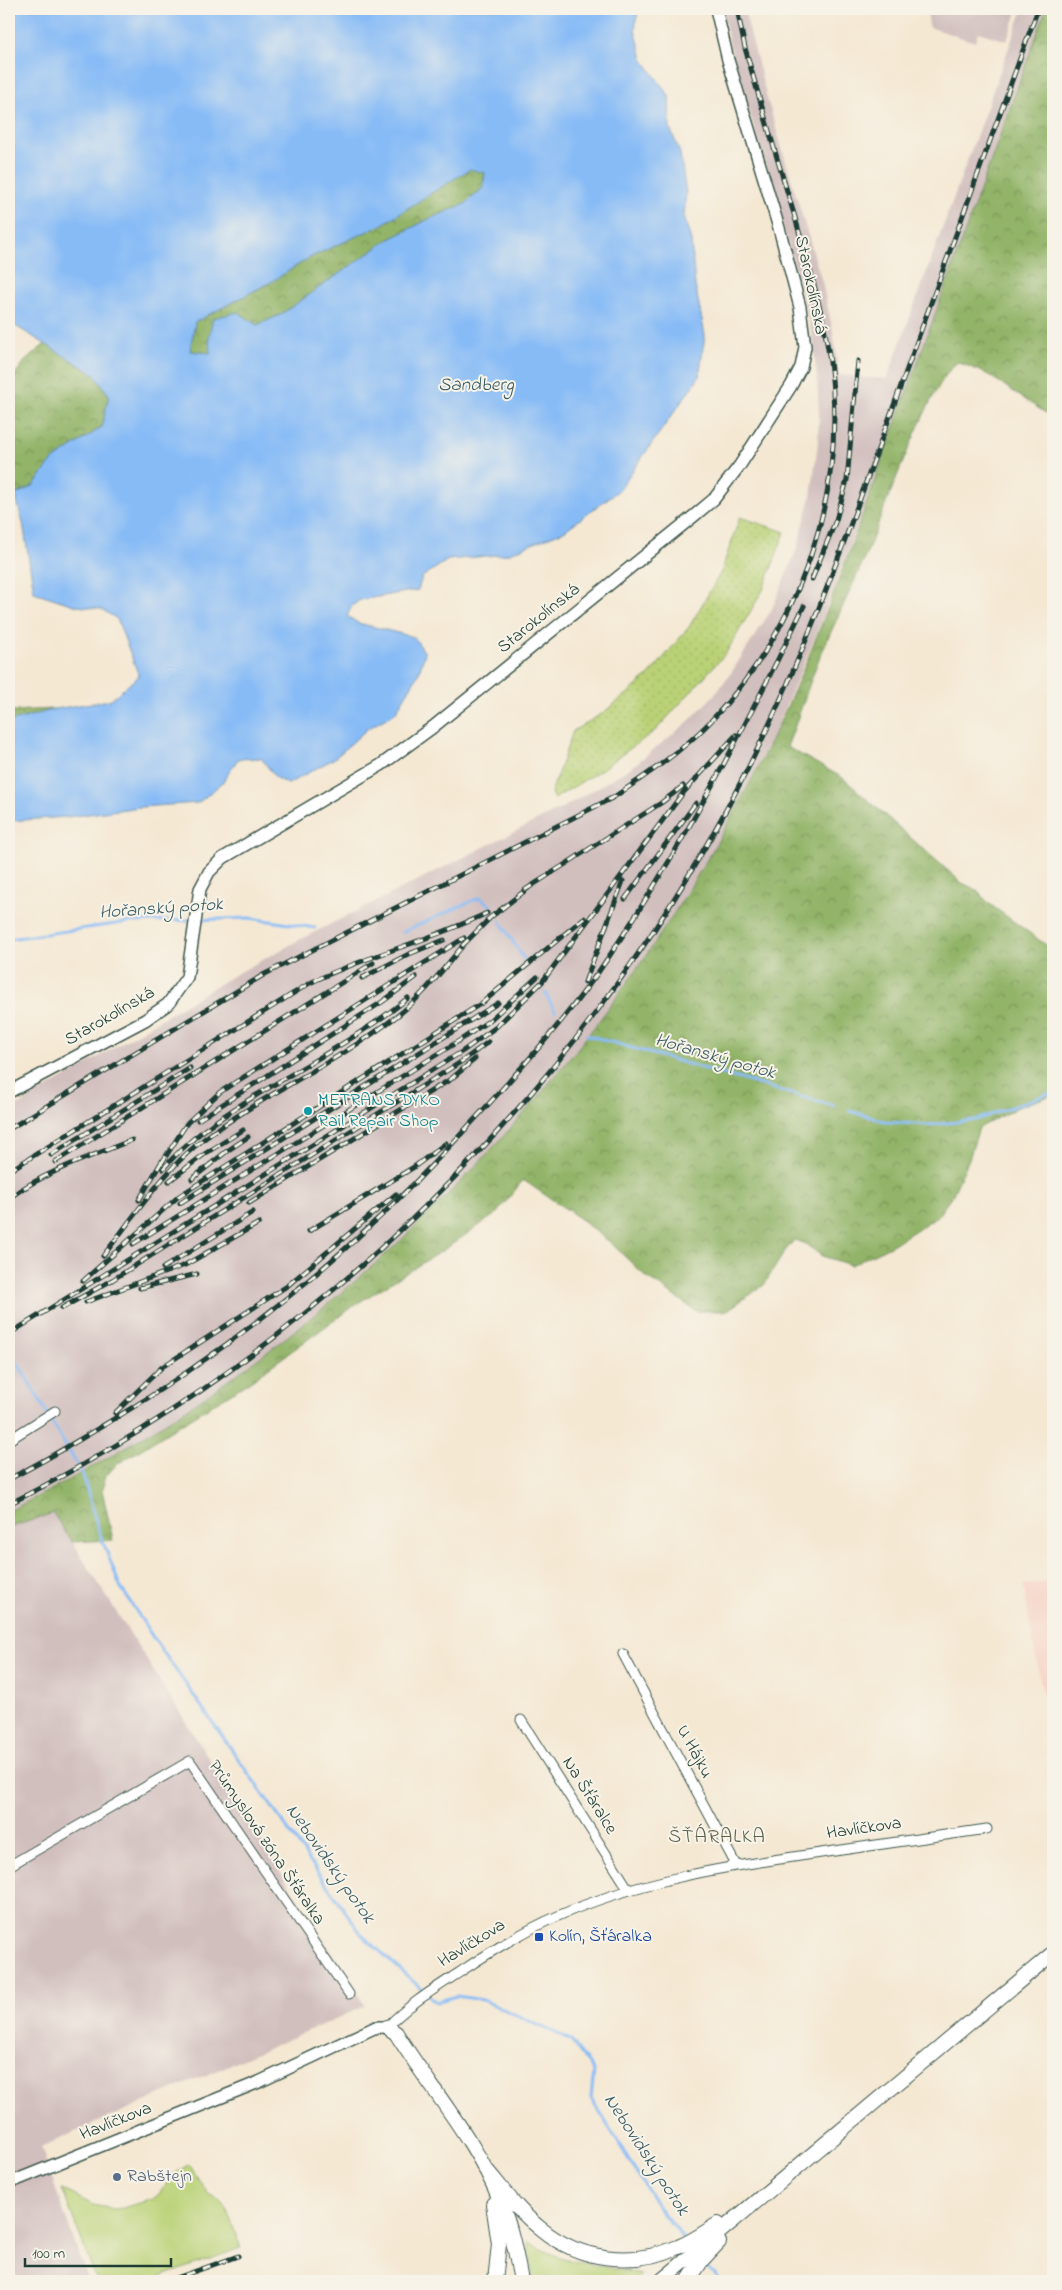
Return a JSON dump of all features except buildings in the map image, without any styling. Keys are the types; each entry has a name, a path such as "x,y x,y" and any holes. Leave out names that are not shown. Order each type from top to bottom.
{"main road":[{"path":"688,2281 691,2264 703,2246 1053,1953"},
{"path":"387,2027 396,2033 484,2166 532,2222 549,2236 568,2247 603,2258 621,2259 659,2254 677,2248 703,2246 763,2196"},
{"path":"484,2166 497,2217 499,2244 496,2281"},
{"path":"484,2166 500,2200 511,2232 521,2281"},
{"path":"661,2281 691,2264"}],"street":[{"name":"Starokolínská","path":"9,1092 145,1020 168,1004 187,977 200,889 209,872 223,858 382,765 434,727 695,515 714,499 728,482 791,386 801,367 805,347 800,307 780,228 728,60 716,9"},
{"path":"9,1440 55,1412"},
{"name":"U Hájku","path":"623,1654 736,1865"},
{"name":"Na Šťáralce","path":"521,1720 629,1890"},
{"name":"Průmyslová zóna Šťáralka","path":"9,1866 190,1761 349,1994"},
{"name":"Havlíčkova","path":"9,2183 259,2082 376,2027 387,2027 418,2000 484,1956 556,1916 629,1890 680,1876 736,1865 987,1829"}],"shaded area":[{"path":"722,9 744,9 768,102 822,282 833,332 839,375 887,379 1023,9 1046,9 873,484 816,635 771,740 723,832 693,883 634,973 594,1028 546,1088 509,1132 440,1204 358,1279 284,1340 234,1377 136,1442 9,1511 9,1111 229,978 303,938 566,806 632,767 688,722 714,695 731,673 772,609 797,549 811,497 818,441 817,377 812,336 801,287 731,51"},
{"path":"927,9 1018,9 1007,41 978,32 975,42 929,27"},
{"path":"54,1513 365,2006 41,2147 88,2281 9,2281 9,1528"},
{"path":"1053,1581 1053,1752 1023,1585"}],"green space":[{"path":"1046,9 1053,9 1053,418 987,374 958,362 947,374 934,395 907,452 865,557 818,661 787,747 843,778 962,883 975,889 991,905 1053,950 1053,1095 1020,1106 979,1128 969,1159 953,1194 938,1216 892,1245 851,1265 822,1256 804,1243 794,1240 764,1285 726,1311 696,1311 644,1275 611,1243 572,1213 523,1180 496,1214 448,1247 358,1303 249,1382 116,1465 106,1476 102,1490 113,1540 72,1542 53,1513 9,1528 9,1511 130,1445 244,1369 352,1284 452,1191 544,1090 628,981 703,866 769,745 804,667 850,548"},
{"path":"470,169 485,173 483,188 465,204 429,219 386,241 280,315 257,325 238,312 209,336 210,353 190,351 195,322 271,282 309,258 381,225"},
{"path":"45,344 94,374 109,395 102,427 53,460 33,486 15,495 9,489 9,382 25,361"},
{"path":"740,517 785,532 763,590 726,653 656,730 599,771 554,799 551,793 573,731 603,713 650,674 689,627 721,572"},
{"path":"55,709 9,722 9,711"},
{"path":"189,2164 208,2194 219,2199 227,2210 241,2248 148,2281 97,2281 62,2189 93,2205 114,2209 123,2208 153,2199 173,2175"},
{"path":"527,2241 541,2249 569,2260 641,2275 634,2281 534,2281"}],"water":[{"name":"Sandberg","path":"9,9 638,9 635,30 643,59 669,96 670,128 680,153 686,193 684,216 691,241 695,285 705,335 699,377 619,490 564,531 507,554 448,560 422,577 418,590 360,600 352,606 347,616 358,623 414,637 425,653 418,675 395,713 367,729 335,758 288,784 276,778 261,758 238,759 222,783 198,803 140,807 67,817 9,821 9,722 55,709 110,700 139,676 117,619 101,609 77,606 34,592 23,523 15,495 33,486 53,460 102,427 109,395 94,374 9,322","holes":["470,169 485,173 483,188 465,204 429,219 386,241 280,315 257,325 238,312 213,318 209,336 210,353 190,351 195,322 271,282 309,258 381,225"]}],"waterway":[{"name":"Hořanský potok","path":"403,932 480,898 491,906"},
{"name":"Hořanský potok","path":"9,939 130,922 250,918 315,928"},
{"name":"Hořanský potok","path":"500,921 524,959"},
{"name":"Hořanský potok","path":"545,993 555,1011"},
{"name":"Hořanský potok","path":"587,1035 834,1106"},
{"name":"Hořanský potok","path":"850,1111 888,1122 928,1125 976,1120 1053,1092"},
{"name":"Nebovidský potok","path":"9,1348 83,1475 99,1532 120,1586 154,1639 362,1935 436,2002 456,1996 483,2000 571,2040 594,2071 591,2098 656,2204 684,2240"},
{"name":"Nebovidský potok","path":"704,2264 721,2281"}],"railway":[{"path":"9,1129 265,974 614,797 664,762 699,733 742,685 770,644 793,601 811,555 824,508 832,460 834,411 830,362 819,306 810,269 745,48 737,9"},
{"path":"9,1504 124,1440 234,1367 338,1286 435,1197 525,1101 607,998 680,889 745,774 786,687 840,552 1038,9"},
{"path":"812,579 836,520 847,480 858,361"},
{"path":"9,1479 72,1444 156,1393 247,1330 332,1261 373,1224 451,1145 493,1099 574,1005 637,913 713,784 760,696 804,606"},
{"path":"9,1334 463,1051 496,1027 542,982 683,793 736,735"},
{"path":"525,890 661,803 683,786"},
{"path":"625,899 696,803"},
{"path":"585,982 623,881"},
{"path":"487,920 531,886"},
{"path":"9,1171 310,983 487,913"},
{"path":"462,946 492,916"},
{"path":"83,1281 179,1196 482,1003 584,918"},
{"path":"161,1164 187,1123 220,1092 464,938"},
{"path":"362,978 409,954 444,940"},
{"path":"103,1256 162,1179 189,1151 227,1123 347,1050 404,1011 423,993 466,942"},
{"path":"55,1162 373,963"},
{"path":"198,1120 382,1002 416,977"},
{"path":"133,1244 462,1039 490,1020 537,977"},
{"path":"163,1169 184,1147 218,1120 353,1037 408,998"},
{"path":"180,1203 498,1003"},
{"path":"62,1308 112,1280 464,1060 488,1042"},
{"path":"249,1203 451,1079 475,1059"},
{"path":"51,1155 190,1068"},
{"path":"169,1181 206,1153 243,1130"},
{"path":"192,1179 248,1137"},
{"path":"9,1198 53,1172 132,1140"},
{"path":"309,1231 414,1167 446,1143"},
{"path":"139,1200 162,1161"},
{"path":"115,1413 162,1367 287,1286 396,1194"},
{"path":"163,1268 253,1212"},
{"path":"86,1302 185,1265 259,1223"},
{"path":"140,1288 197,1274"},
{"path":"168,2281 238,2256"}],"place":[{"name":"METRANS DYKO Rail Repair Shop","path":"308,1111"},
{"name":"Kolín, Šťáralka","path":"539,1937"},
{"name":"Rabštejn","path":"117,2177"}],"district":[{"name":"ŠŤÁRALKA","path":"717,1837"}]}
